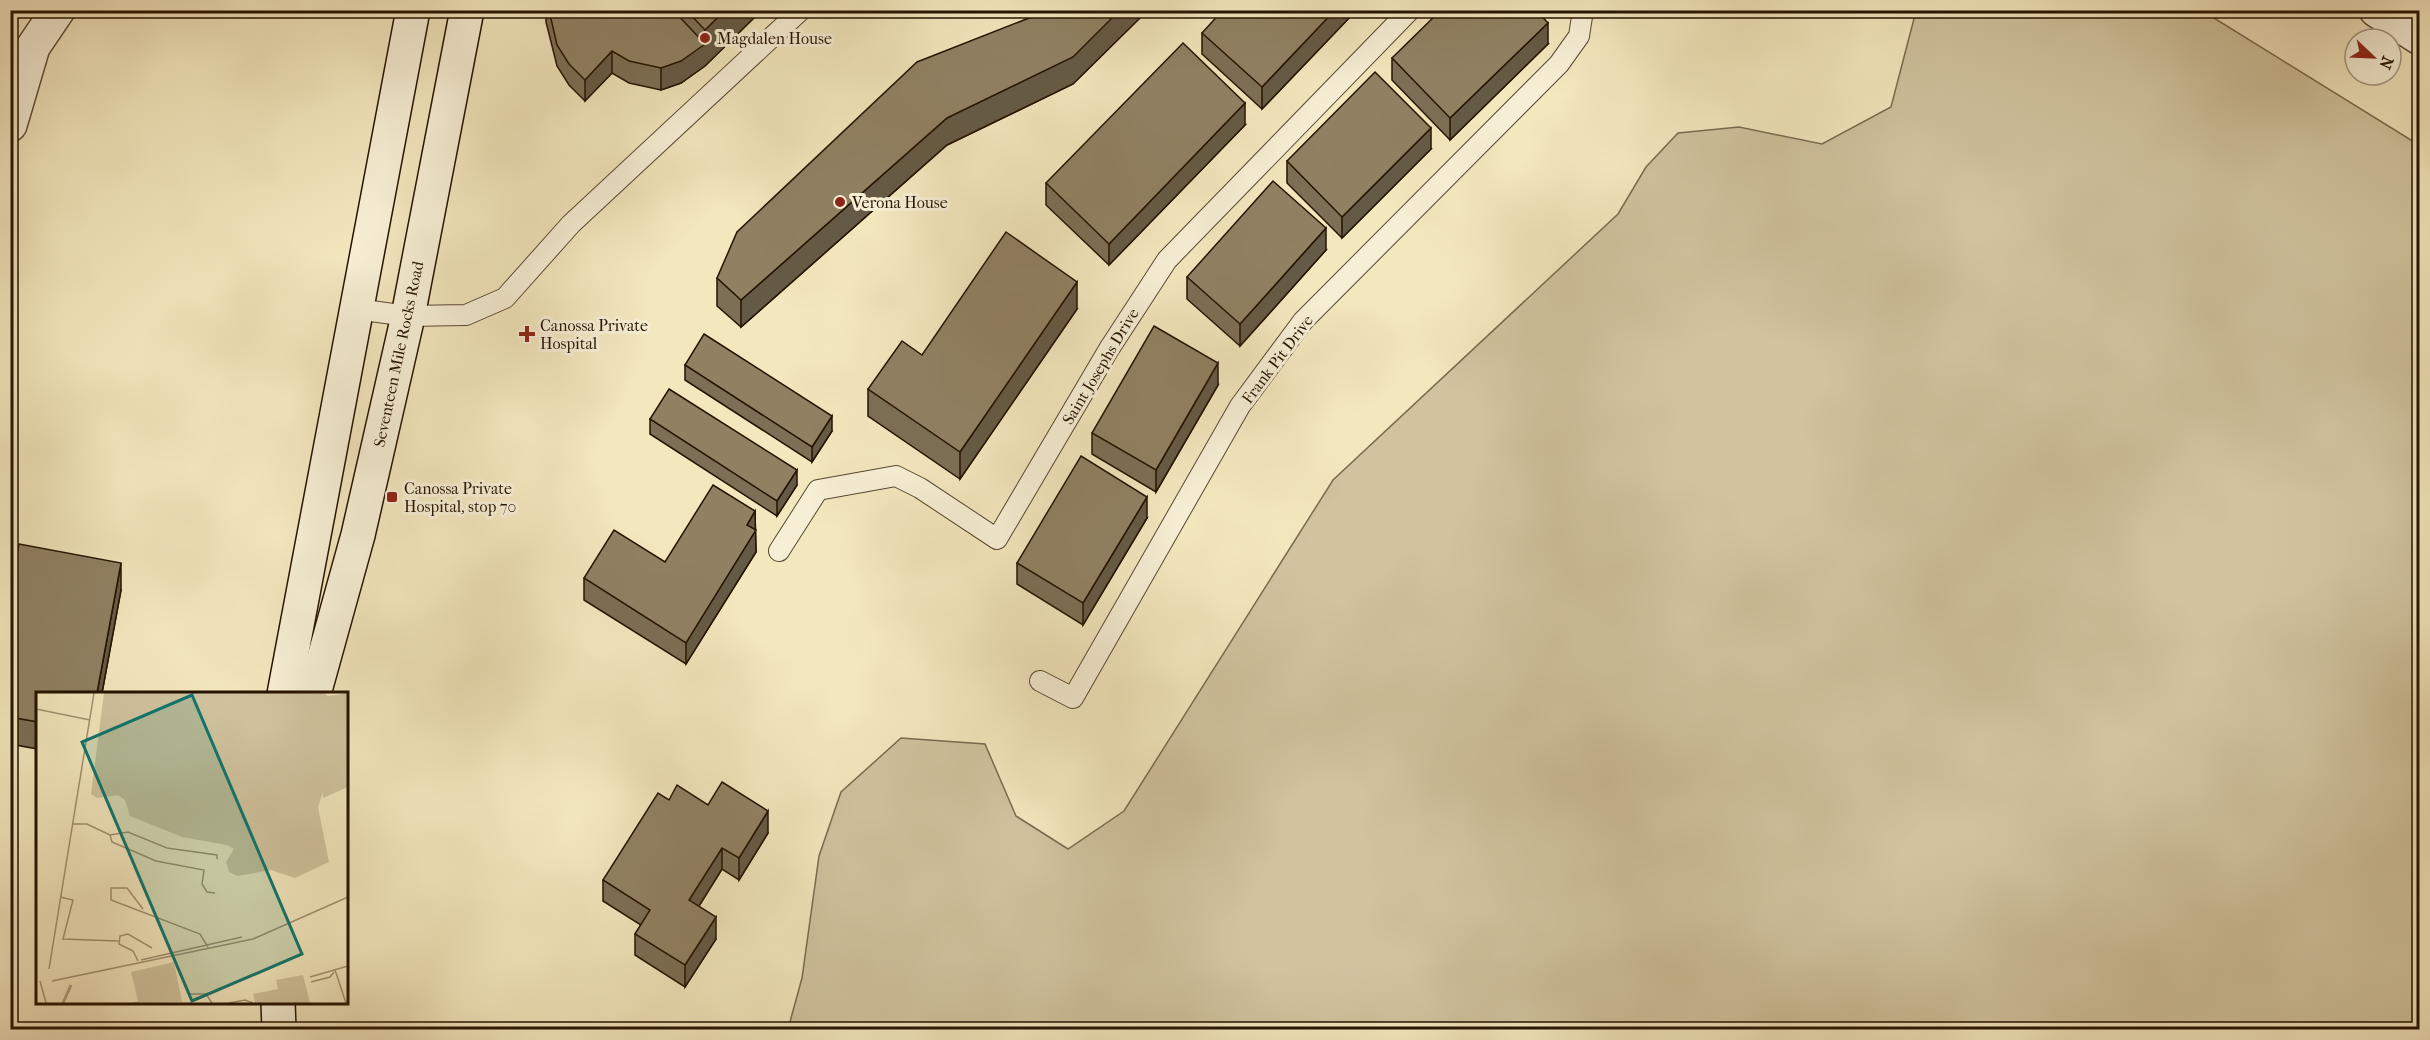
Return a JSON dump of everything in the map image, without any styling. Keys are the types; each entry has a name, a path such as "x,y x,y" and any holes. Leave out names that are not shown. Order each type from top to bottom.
{"main road":[{"path":"10,125 33,47 58,10"},
{"path":"284,692 413,10"},
{"name":"Seventeen Mile Rocks Road","path":"314,692 358,535 408,316 467,10"},
{"path":"2376,10 2420,38"},
{"path":"278,1004 279,1029"}],"lane":[{"path":"356,309 408,316 466,315 505,298 571,224 801,10"},
{"name":"Saint Josephs Drive","path":"779,551 818,490 896,476 920,488 997,539 1109,349 1167,260 1410,10"},
{"name":"Frank Pit Drive","path":"1040,681 1073,698 1240,406 1296,330 1559,64 1579,36 1583,10"}],"shaded area":[{"path":"2201,10 2419,145 2419,1029 788,1029 802,978 819,856 841,792 901,738 985,744 1016,816 1068,849 1124,811 1333,480 1618,214 1646,167 1678,133 1739,127 1822,144 1891,107 1916,11"}],"building":[{"path":"549,10 673,10 705,44 681,61 661,68 629,61 612,51 585,80 569,64 557,45"},
{"path":"686,10 725,10 705,30"},
{"path":"1040,10 1120,10 1073,57 947,118 741,300 717,278 737,232 917,62 1034,16"},
{"path":"1223,10 1335,10 1262,87 1202,33"},
{"path":"1441,10 1536,10 1548,23 1450,118 1392,58"},
{"path":"1183,43 1245,103 1109,244 1046,183"},
{"path":"1375,72 1431,128 1342,217 1287,161"},
{"path":"1273,181 1326,228 1240,324 1187,277"},
{"path":"1006,232 1077,282 960,452 868,389 902,341 922,355"},
{"path":"1154,326 1218,363 1156,470 1092,433"},
{"path":"704,334 832,416 812,447 685,365"},
{"path":"669,389 797,470 777,501 650,419"},
{"path":"1081,456 1147,497 1083,603 1017,563"},
{"path":"713,485 755,511 747,525 756,530 686,643 584,578 614,530 665,562"},
{"path":"19,544 121,563 97,692 36,692 36,722 10,717 10,593"},
{"path":"722,782 768,811 739,858 722,848 689,900 716,917 685,965 635,934 650,910 603,880 658,793 669,800 677,785 708,805"}],"place":[{"name":"Magdalen House","path":"705,38"},
{"name":"Verona House","path":"840,202"},
{"name":"Canossa Private Hospital","path":"527,334"},
{"name":"Canossa Private Hospital, stop 70","path":"392,497"}]}
